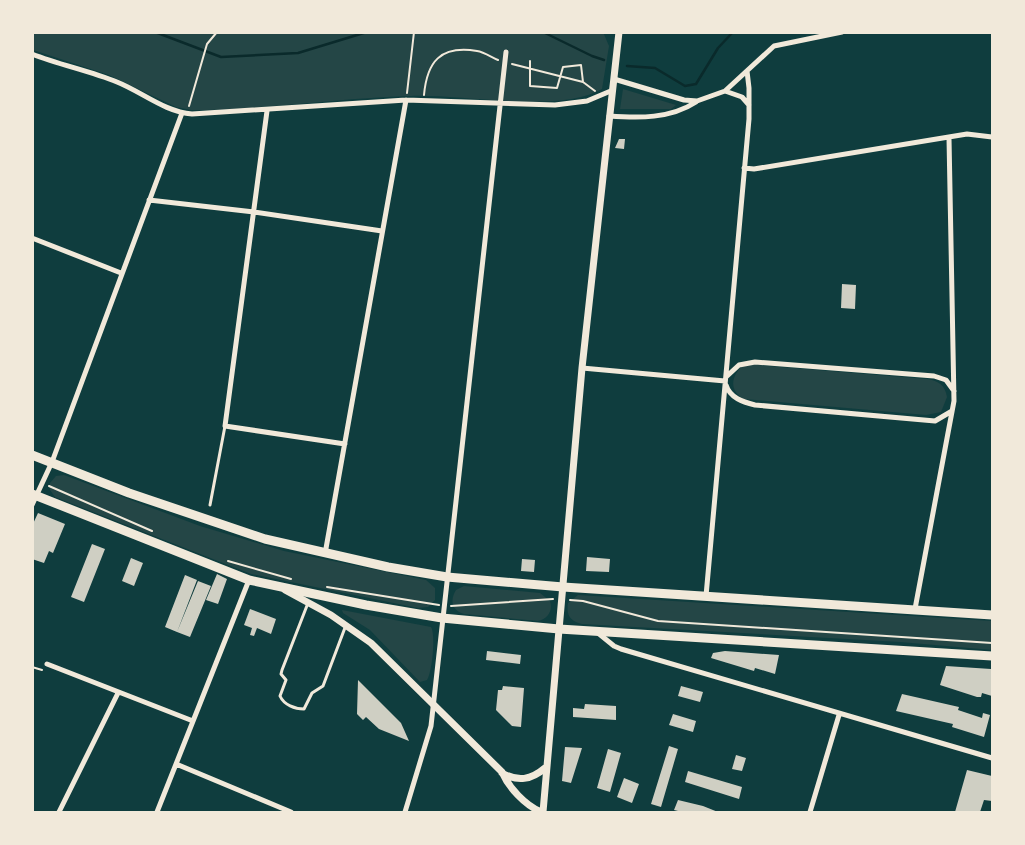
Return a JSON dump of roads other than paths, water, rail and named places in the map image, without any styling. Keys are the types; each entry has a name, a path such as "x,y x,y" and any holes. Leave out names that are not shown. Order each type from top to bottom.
{"main road":[{"path":"32,455 205,520 265,539 325,554 447,577 563,587 992,615"},
{"path":"34,495 249,580 442,618 559,629 992,656"}],"street":[{"path":"502,772 506,782 532,808 542,812 582,368 619,32"},
{"path":"609,116 641,118 670,114 697,101 725,91 774,46 842,32"},
{"path":"405,812 429,739 506,52"},
{"path":"32,54 116,82 182,113 267,111 406,100 500,104 577,103 612,90"},
{"path":"706,596 749,106 747,71"},
{"path":"614,79 697,101"},
{"path":"725,91 742,97 749,106"},
{"path":"325,554 406,100"},
{"path":"267,111 225,426 345,444"},
{"path":"32,505 34,495 52,462 182,113"},
{"path":"744,168 754,169 967,134 992,137"},
{"path":"916,609 954,390 949,138"},
{"path":"149,200 254,212 382,231"},
{"path":"32,238 121,273"},
{"path":"725,381 731,370 739,364 754,362 934,376 946,380 954,390"},
{"path":"582,368 725,381"},
{"path":"725,381 732,395 755,405 935,421 952,410"},
{"path":"157,812 249,580"},
{"path":"280,587 347,625 386,656 502,772 516,779 522,779 535,776 545,768"},
{"path":"596,631 614,646 621,649 840,715 992,758"},
{"path":"47,664 193,721"},
{"path":"59,812 118,693"},
{"path":"810,812 840,715"},
{"path":"176,764 291,812"}],"lane":[{"path":"210,505 225,426"},
{"path":"308,602 281,674 286,680 280,696 285,703 294,708 304,709 312,693 323,686 347,625"}],"waterway":[{"path":"155,32 221,57 298,53 367,32"},
{"path":"543,32 604,60"},
{"path":"627,66 655,68 685,86 696,84 718,48 733,32"}]}
